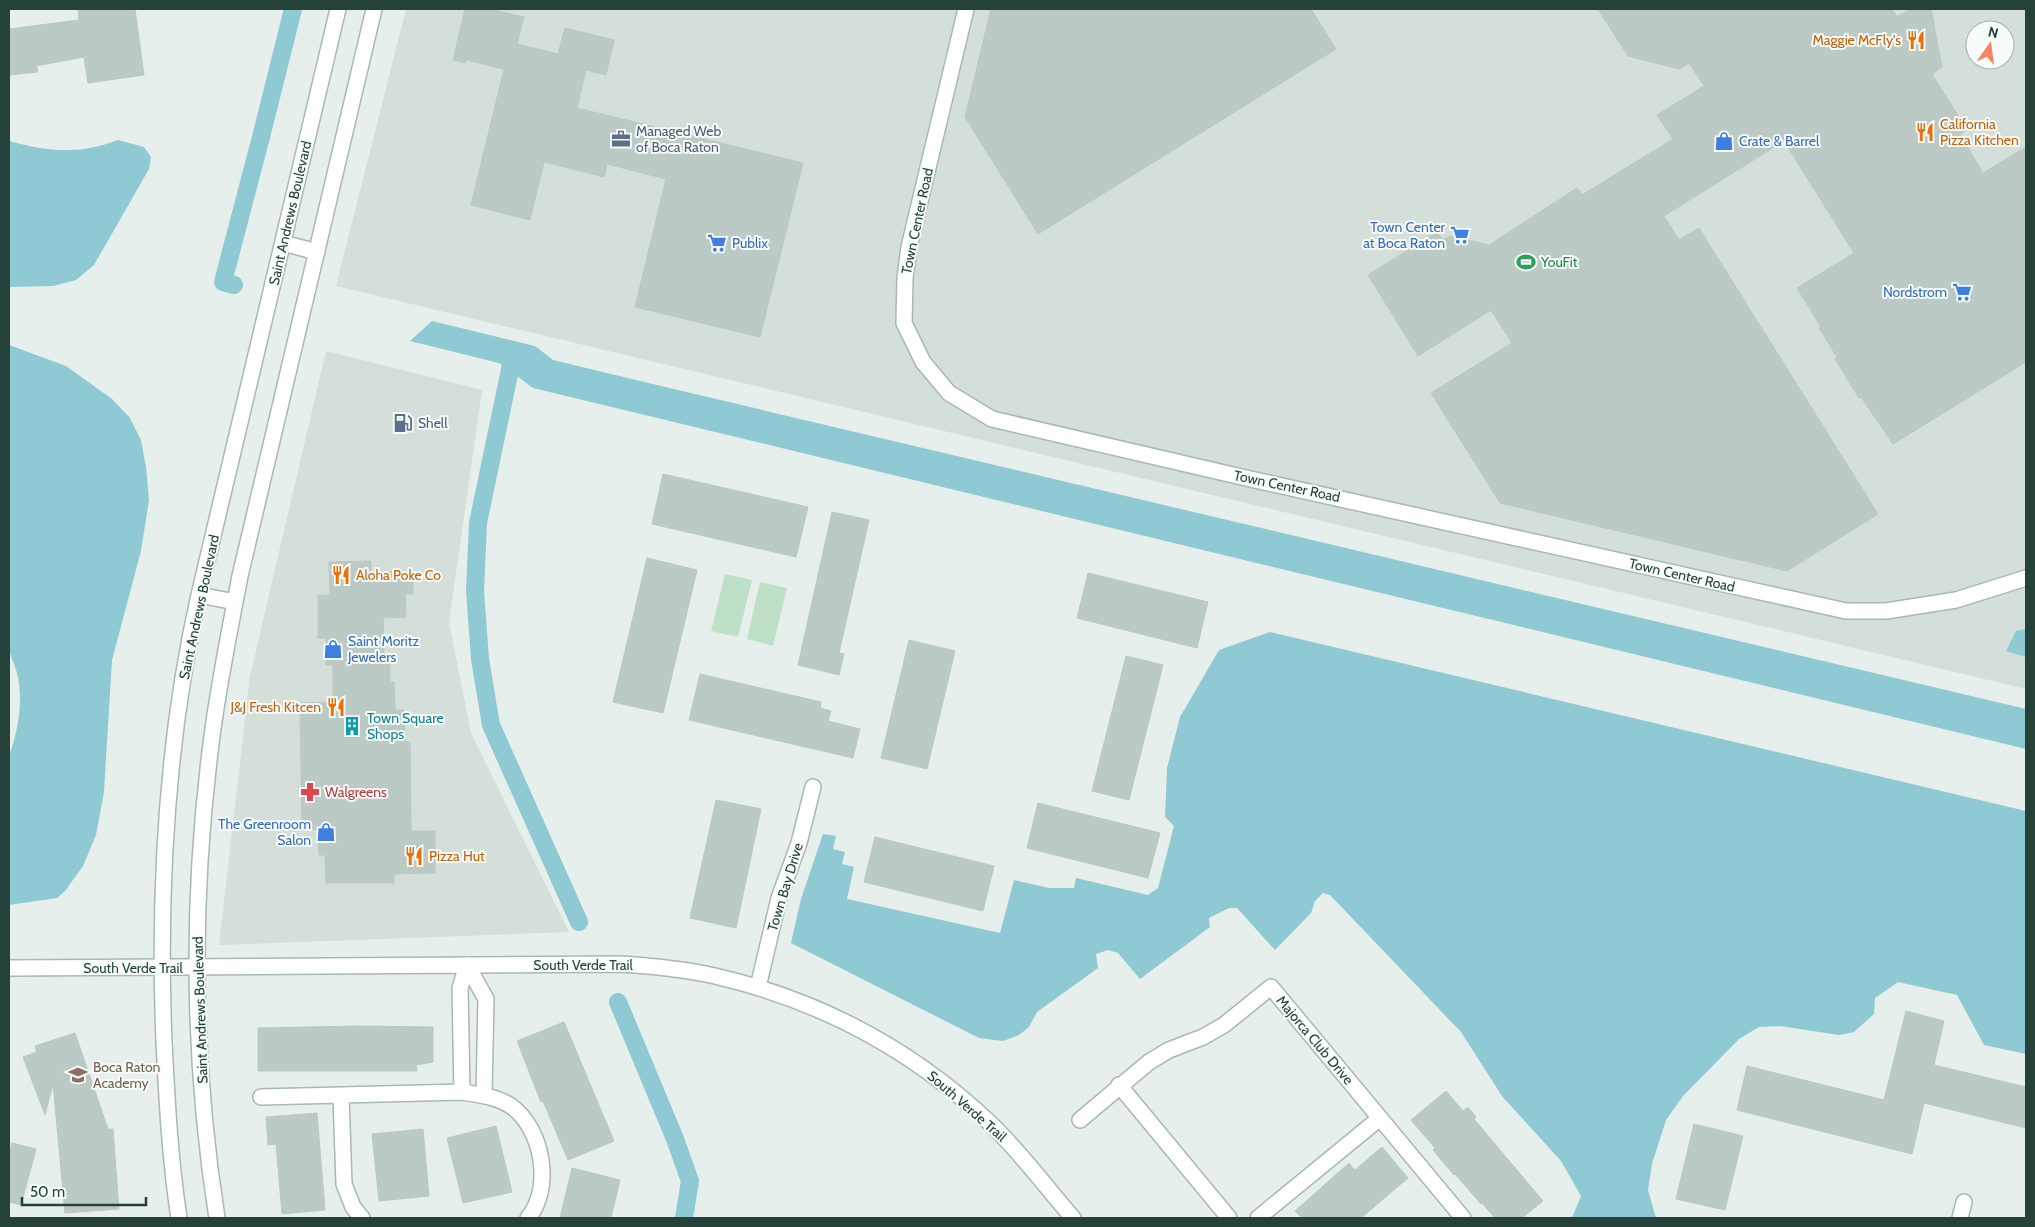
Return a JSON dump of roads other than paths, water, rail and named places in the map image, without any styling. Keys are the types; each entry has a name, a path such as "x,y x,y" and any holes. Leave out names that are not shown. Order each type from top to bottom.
{"street":[{"name":"Saint Andrews Boulevard","path":"180,1218 172,1164 161,968 168,796 188,648 199,595 338,9"},
{"name":"Saint Andrews Boulevard","path":"218,1218 212,1183 202,1082 197,968 198,898 204,808 212,736 224,656 235,602 374,9"},
{"name":"Town Center Road","path":"966,9 909,247 905,278 904,323 923,362 949,393 992,419 1246,478 1846,611 1886,611 1948,602 2026,578"},
{"path":"283,243 317,252"},
{"path":"199,595 235,602"},
{"name":"Town Bay Drive","path":"758,987 779,898 800,843 813,787"},
{"name":"South Verde Trail","path":"9,968 621,964 667,968 713,976 758,987 808,1004 891,1046 957,1094 992,1125 1073,1218"},
{"path":"462,1092 460,988 467,965"},
{"path":"467,965 486,999 484,1095"},
{"name":"Majorca Club Drive","path":"1080,1120 1119,1086 1156,1058 1224,1025 1271,987 1463,1218"},
{"path":"1119,1086 1229,1218"},
{"path":"261,1097 462,1092 501,1100 521,1115 533,1137 541,1162 542,1189 540,1200 528,1218"},
{"path":"341,1096 344,1184 353,1207 362,1218"},
{"path":"1258,1218 1380,1118"},
{"path":"1960,1218 1964,1202"}],"water":[{"path":"118,140 144,147 151,157 149,169 94,265 76,280 53,286 9,287 9,141 37,148 76,150"},
{"path":"432,321 535,346 553,360 2026,709 2026,749 533,388 499,363 410,341"},
{"path":"9,345 66,366 112,399 130,418 141,440 149,500 141,551 112,660 104,792 96,835 83,866 65,891 57,898 9,905 9,756 17,727 20,697 18,677 9,650"},
{"path":"2026,629 2026,657 2006,651 2016,631"},
{"path":"1270,632 2026,811 2026,1054 1984,1045 1957,995 1898,982 1875,998 1874,1014 1854,1032 1839,1035 1780,1026 1759,1027 1739,1039 1683,1096 1666,1120 1652,1164 1648,1190 1656,1218 1572,1218 1581,1196 1561,1161 1502,1096 1461,1032 1330,895 1323,893 1315,901 1311,913 1275,950 1237,908 1229,908 1209,918 1210,927 1140,979 1118,953 1108,950 1096,954 1098,968 1037,1012 1029,1027 1019,1035 1003,1041 979,1038 791,943 801,899 823,834 836,836 833,849 845,852 842,864 854,867 847,899 1000,933 1014,880 1049,888 1074,888 1076,878 1148,895 1158,888 1174,826 1165,817 1167,768 1180,717 1219,650"}],"waterway":[{"path":"234,285 223,282 293,9"},
{"path":"513,355 478,523 475,591 480,659 491,725 579,922"},
{"path":"618,1002 675,1139 690,1181 684,1218"}],"place":[{"name":"Maggie McFly's","path":"1916,40"},
{"name":"California Pizza Kitchen","path":"1925,132"},
{"name":"Managed Web of Boca Raton","path":"621,139"},
{"name":"Crate & Barrel","path":"1724,141"},
{"name":"Town Center at Boca Raton","path":"1460,235"},
{"name":"Publix","path":"717,243"},
{"name":"YouFit","path":"1526,262"},
{"name":"Nordstrom","path":"1962,292"},
{"name":"Shell","path":"403,423"},
{"name":"Aloha Poke Co","path":"341,575"},
{"name":"Saint Moritz Jewelers","path":"333,649"},
{"name":"J&J Fresh Kitcen","path":"336,707"},
{"name":"Town Square Shops","path":"352,726"},
{"name":"Walgreens","path":"310,792"},
{"name":"The Greenroom Salon","path":"326,832"},
{"name":"Pizza Hut","path":"414,856"},
{"name":"Boca Raton Academy","path":"78,1075"}]}
